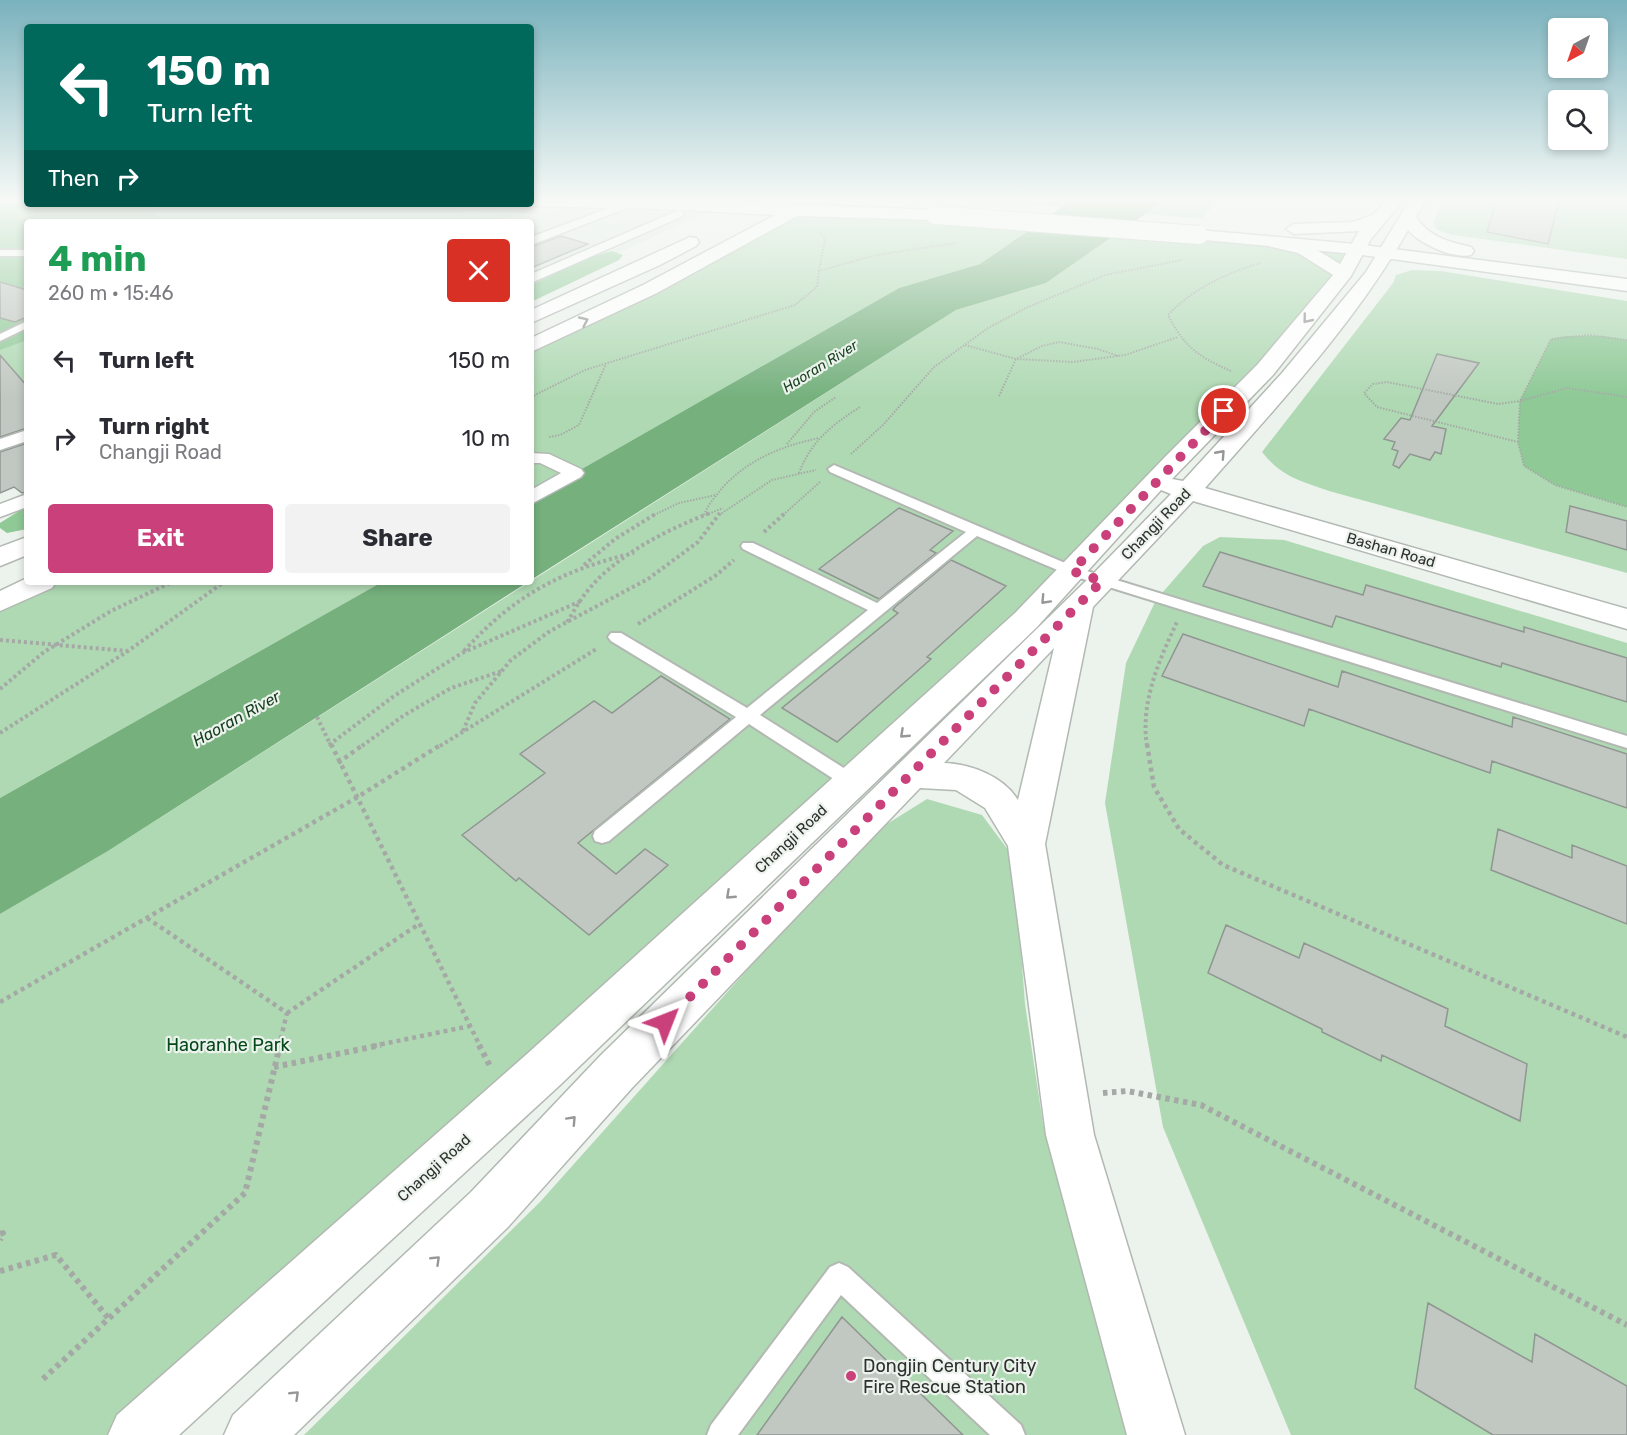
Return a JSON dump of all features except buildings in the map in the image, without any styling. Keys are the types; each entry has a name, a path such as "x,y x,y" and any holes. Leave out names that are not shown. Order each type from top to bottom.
{"street":[{"path":"534,278 563,265"},
{"path":"534,316 645,265"},
{"path":"534,345 650,289 694,265"},
{"name":"Changji Road","path":"253,1435 489,1210 616,1072 911,774 1172,486 1255,380 1352,265"},
{"name":"Changji Road","path":"1172,486 1290,378 1359,265"},
{"path":"1510,265 1627,285"},
{"path":"1540,265 1627,274"},
{"path":"0,445 24,436"},
{"path":"534,458 543,458 575,473 534,496"},
{"name":"Bashan Road","path":"1172,486 1627,618"},
{"path":"0,511 24,501"},
{"path":"0,558 24,546"},
{"path":"0,602 36,585"},
{"path":"1084,585 1026,844 1070,1135 1156,1435"},
{"name":"Changji Road","path":"137,1435 508,1102 1026,620 1084,585"},
{"path":"911,774 963,777 998,798 1026,844"}],"lane":[{"path":"0,338 24,326"},
{"path":"837,467 1084,585 1185,607 1627,742"},
{"path":"602,836 975,531"},
{"path":"748,546 879,610"},
{"path":"616,637 852,782"},
{"path":"721,1435 839,1276 1011,1435"}],"path":[{"path":"534,396 585,370 795,305 817,287 820,265"},
{"path":"819,271 840,265"},
{"path":"0,1003 356,798 715,576 883,425 934,367 988,328 1028,307 1106,275 1158,265"},
{"path":"1250,265 1227,273 1177,305 1168,315 1178,337 1202,359 1255,380"},
{"path":"1627,340 1603,336 1565,336 1551,339 1520,401 1518,442 1524,466 1556,484 1627,507"},
{"path":"965,345 1016,359 1073,362 1118,356 1178,337"},
{"path":"999,396 1016,359 1042,346 1059,342 1098,349 1118,356"},
{"path":"541,439 560,435 579,425 606,363"},
{"path":"1518,442 1377,407 1364,393 1373,384 1387,382 1498,404 1520,401 1567,388 1627,397"},
{"path":"788,444 814,412 836,397"},
{"path":"799,474 806,451 829,427 860,407"},
{"path":"704,515 706,508 730,478 755,459 788,444 819,438"},
{"path":"462,732 475,703 512,660 534,643 567,622 648,579 698,542 722,511 772,480 837,467"},
{"path":"583,565 606,544 638,523 676,505 716,495"},
{"path":"567,622 581,601 610,572 634,554 704,515 729,506"},
{"path":"462,654 478,634 506,609 540,585 583,565 634,554"},
{"path":"0,689 57,645 111,611 166,585"},
{"path":"0,733 128,651 220,585"},
{"path":"329,745 400,692 462,654 522,624 581,601"},
{"path":"1185,607 1157,664 1144,727 1154,787 1179,829 1222,865 1627,1037"},
{"path":"0,640 128,651"},
{"path":"338,763 403,716 451,688 503,671"},
{"path":"317,717 508,1102"},
{"path":"147,918 287,1012"},
{"path":"43,1379 245,1193 287,1012 419,924"},
{"path":"274,1067 470,1026"},
{"path":"1064,1097 1127,1091 1201,1105 1627,1324"},
{"path":"0,1234 3,1233 0,1240"},
{"path":"0,1271 56,1255 109,1319"}],"shaded area":[{"path":"0,265 24,265 24,341 0,350"},
{"path":"534,265 592,265 534,292"},
{"path":"573,265 609,265 534,301 534,284"},
{"path":"1565,336 1603,336 1627,340 1627,507 1555,485 1524,466 1518,442 1520,401 1551,339"},
{"path":"24,508 24,530 7,533 0,528 0,523"}],"green space":[{"path":"0,265 24,265 24,398 0,407"},
{"path":"689,265 977,265 899,288 534,496 534,344"},
{"name":"Haoranhe Park","path":"1072,265 1348,265 1345,272 1026,620 137,1435 0,1435 0,914 108,851 525,585 534,585 534,579 956,310 1046,283"},
{"path":"1412,270 1441,271 1627,301 1627,573 1329,491 1285,473 1262,452 1393,283 1396,275"},
{"path":"1220,537 1284,540 1627,643 1627,1435 1291,1435 1163,1127 1105,803 1126,663 1156,600 1203,546"},
{"path":"36,585 377,585 0,798 0,602"},
{"path":"927,799 982,815 1014,858 1025,1004 1043,1124 1145,1435 304,1435 540,1202 855,849 887,824"}],"water":[{"name":"Haoran River","path":"977,265 1072,265 1046,283 956,310 534,578 534,496 899,288"},
{"name":"Haoran River","path":"377,585 523,585 108,851 0,914 0,798"}],"place":[{"name":"Dongjin Century City Fire Rescue Station","path":"851,1376"}],"route":[{"path":"665,1022 1102,581 1072,571 1224,411"}]}
